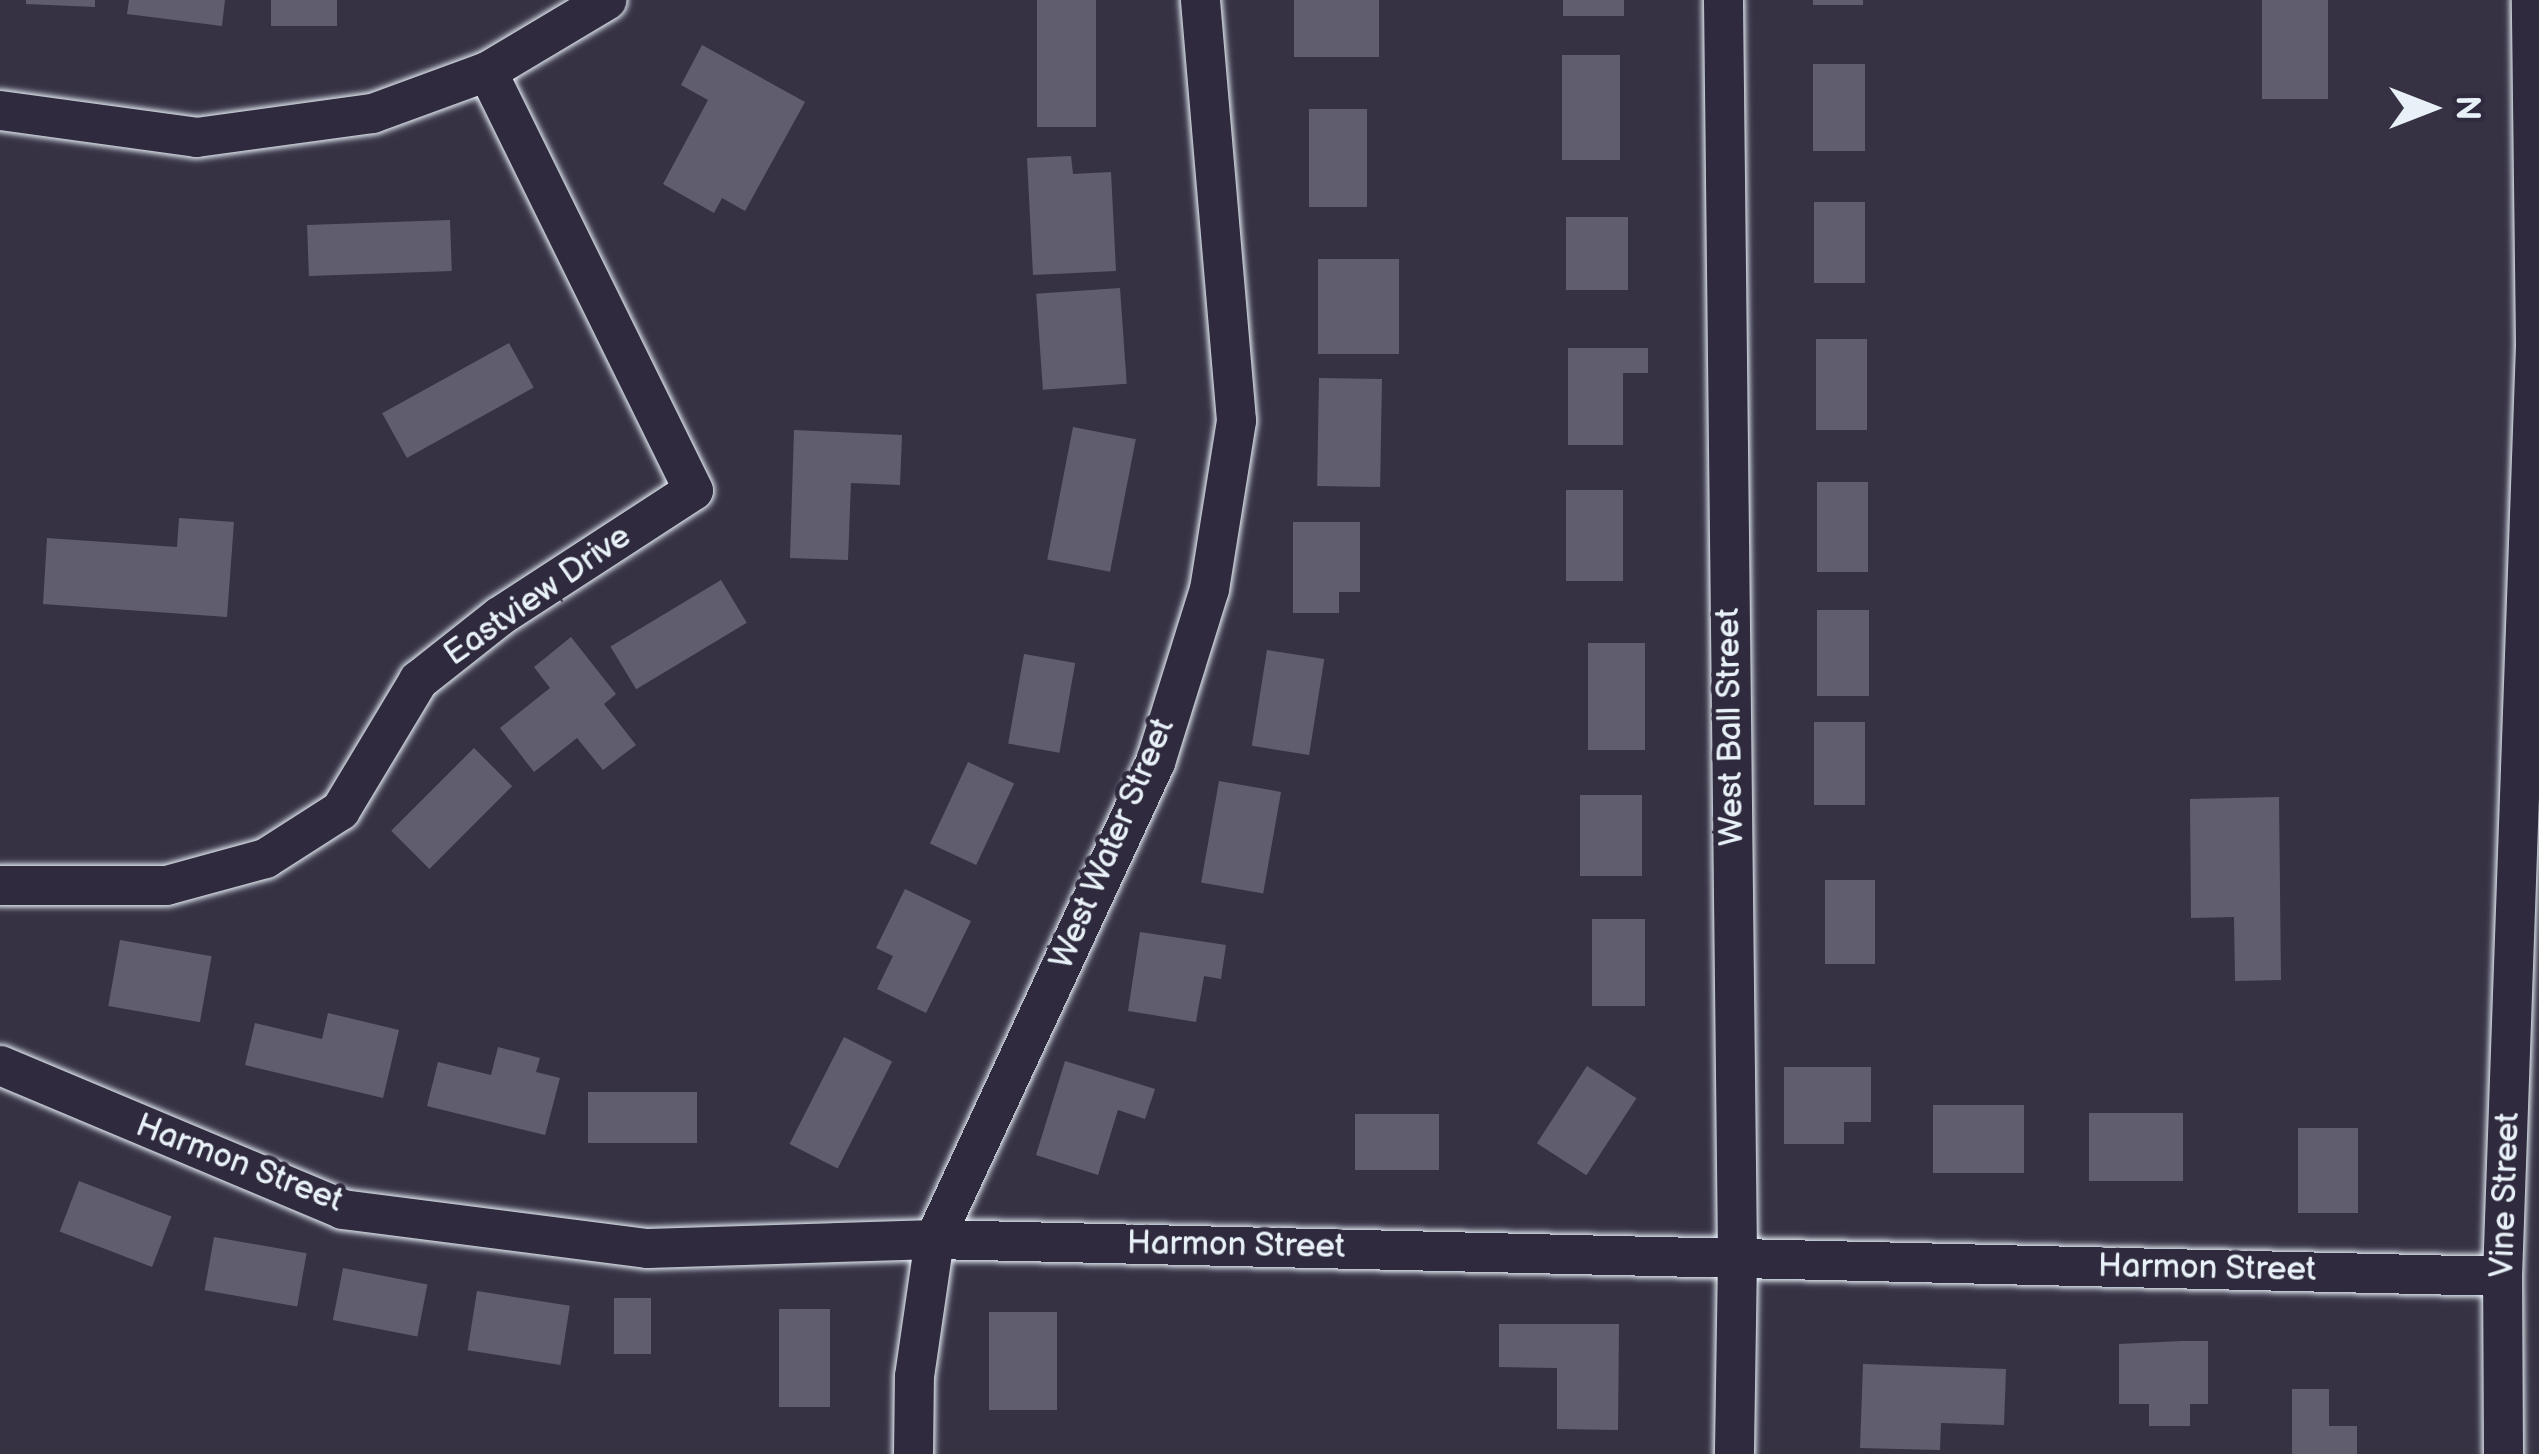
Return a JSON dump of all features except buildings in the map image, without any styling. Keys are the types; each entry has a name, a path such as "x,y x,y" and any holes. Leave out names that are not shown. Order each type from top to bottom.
{"street":[{"path":"0,110 196,137 372,113 487,71 606,0"},
{"name":"West Water Street","path":"913,1454 914,1376 934,1239 1155,762 1209,589 1235,420 1200,0"},
{"name":"West Ball Street","path":"1723,0 1738,1258 1734,1454"},
{"name":"Vine Street","path":"2503,1454 2502,1276 2535,345 2531,0"},
{"name":"Eastview Drive","path":"0,885 166,885 265,858 340,810 418,680 499,616 693,490 487,71"},
{"name":"Harmon Street","path":"0,1065 342,1209 647,1248 934,1239 2502,1276"}]}
